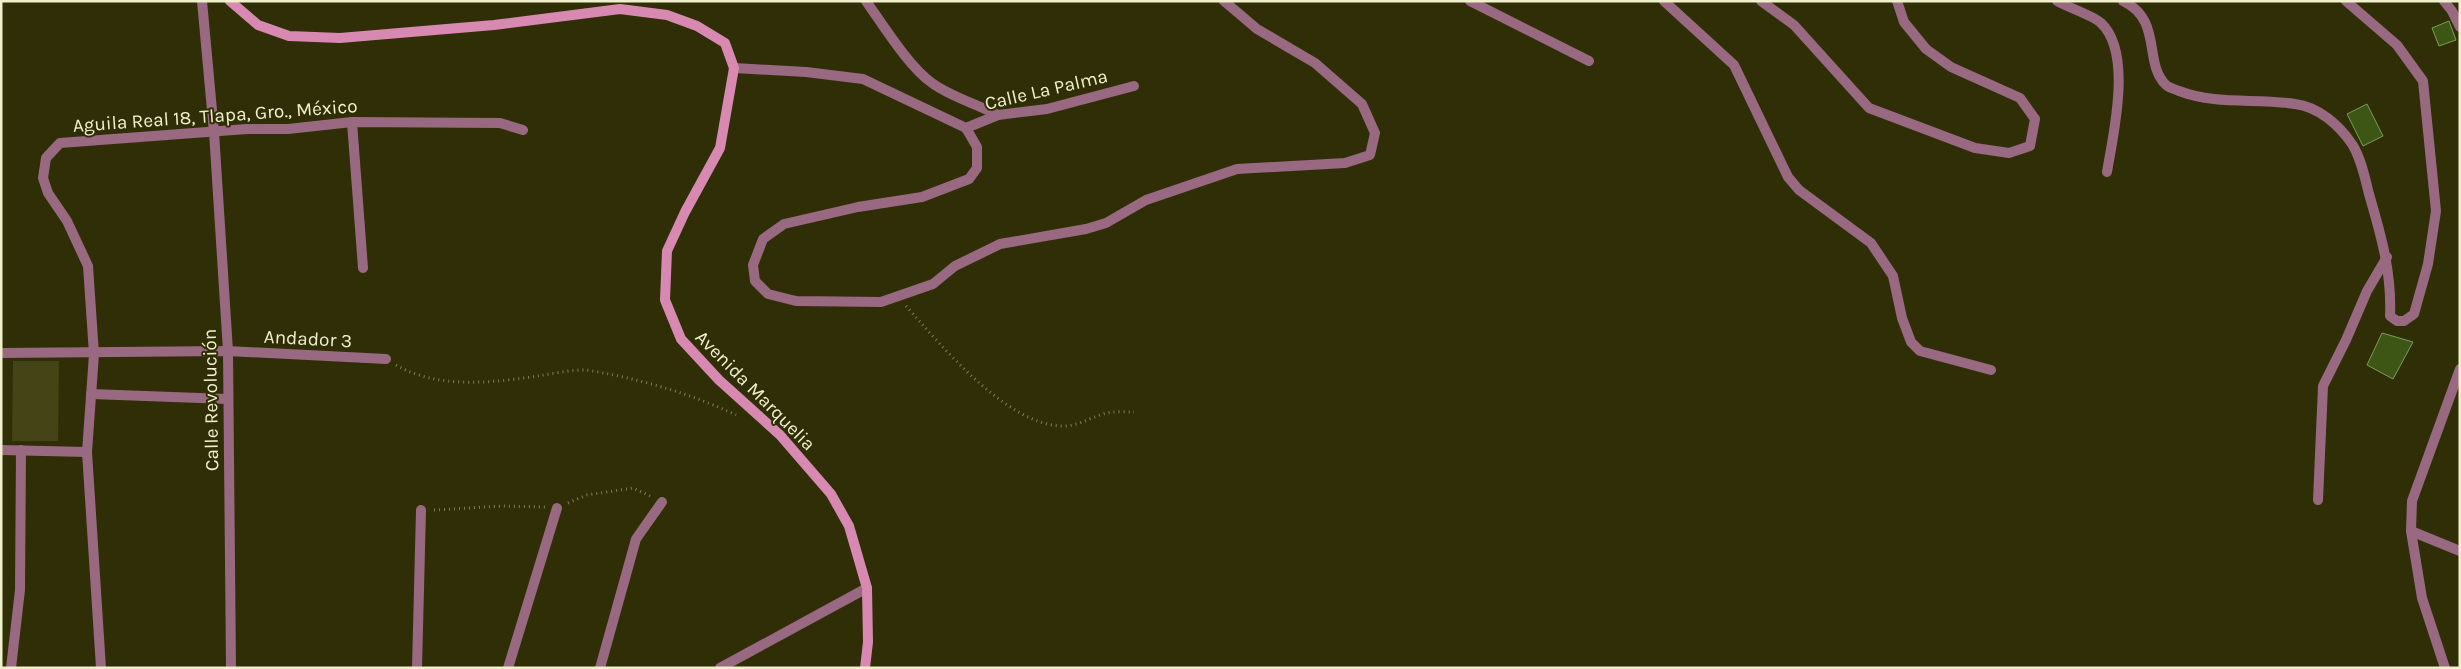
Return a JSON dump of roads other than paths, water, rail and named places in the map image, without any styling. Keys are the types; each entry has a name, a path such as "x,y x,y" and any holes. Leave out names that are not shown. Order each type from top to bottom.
{"main road":[{"name":"Avenida Marquelia","path":"230,1 258,25 289,36 340,38 494,24 620,9 667,15 697,26 725,43 734,68 720,148 685,212 667,251 665,300 681,339 719,380 780,435 831,494 849,526 867,588 868,642 865,668"}],"street":[{"name":"Calle Revolución","path":"202,1 214,132 228,352 231,668"},
{"path":"866,1 916,67 929,81 940,89 998,115"},
{"path":"734,68 806,72 863,80 966,128 977,147 977,168 969,179 922,197 858,207 784,224 763,239 753,265 755,282 768,294 796,302 881,302 933,284 955,266 1000,244 1106,223 1146,200 1237,169 1344,163 1370,154 1375,134 1362,104 1315,62 1257,29 1224,1"},
{"path":"1470,1 1589,61"},
{"path":"1664,1 1734,65 1788,178 1799,190 1871,243 1893,276 1902,318 1910,342 1920,351 1991,370"},
{"path":"1761,1 1794,25 1869,108 1975,148 2009,154 2030,146 2035,119 2020,98 1951,67 1926,49 1904,22 1897,1"},
{"path":"2057,1 2101,23 2112,38 2119,68 2118,104 2107,172"},
{"path":"2123,1 2136,7 2146,24 2159,74 2166,86 2198,98 2297,104 2320,113 2336,124 2353,146 2387,256 2391,290 2390,316 2397,321 2404,321 2414,314 2428,264 2436,211 2423,81 2397,45 2346,1"},
{"path":"2444,1 2452,11 2460,27"},
{"name":"Calle La Palma","path":"966,128 998,115 1047,109 1134,86"},
{"name":"Aguila Real 18, Tlapa, Gro., México","path":"101,668 87,452 94,354 88,266 67,221 48,194 44,178 46,158 60,143 263,128 288,129 352,122 500,123 523,130"},
{"path":"352,122 363,268"},
{"path":"2318,500 2323,386 2346,340 2366,291 2387,256"},
{"name":"Andador 3","path":"1,353 228,352 386,359"},
{"path":"2445,668 2422,598 2412,531 2412,500 2460,369"},
{"path":"91,394 228,399"},
{"path":"1,450 87,452"},
{"path":"11,668 20,590 21,450"},
{"path":"600,668 636,539 662,502"},
{"path":"508,668 557,508"},
{"path":"417,668 420,510"},
{"path":"2412,531 2460,551"},
{"path":"720,668 867,588"}]}
